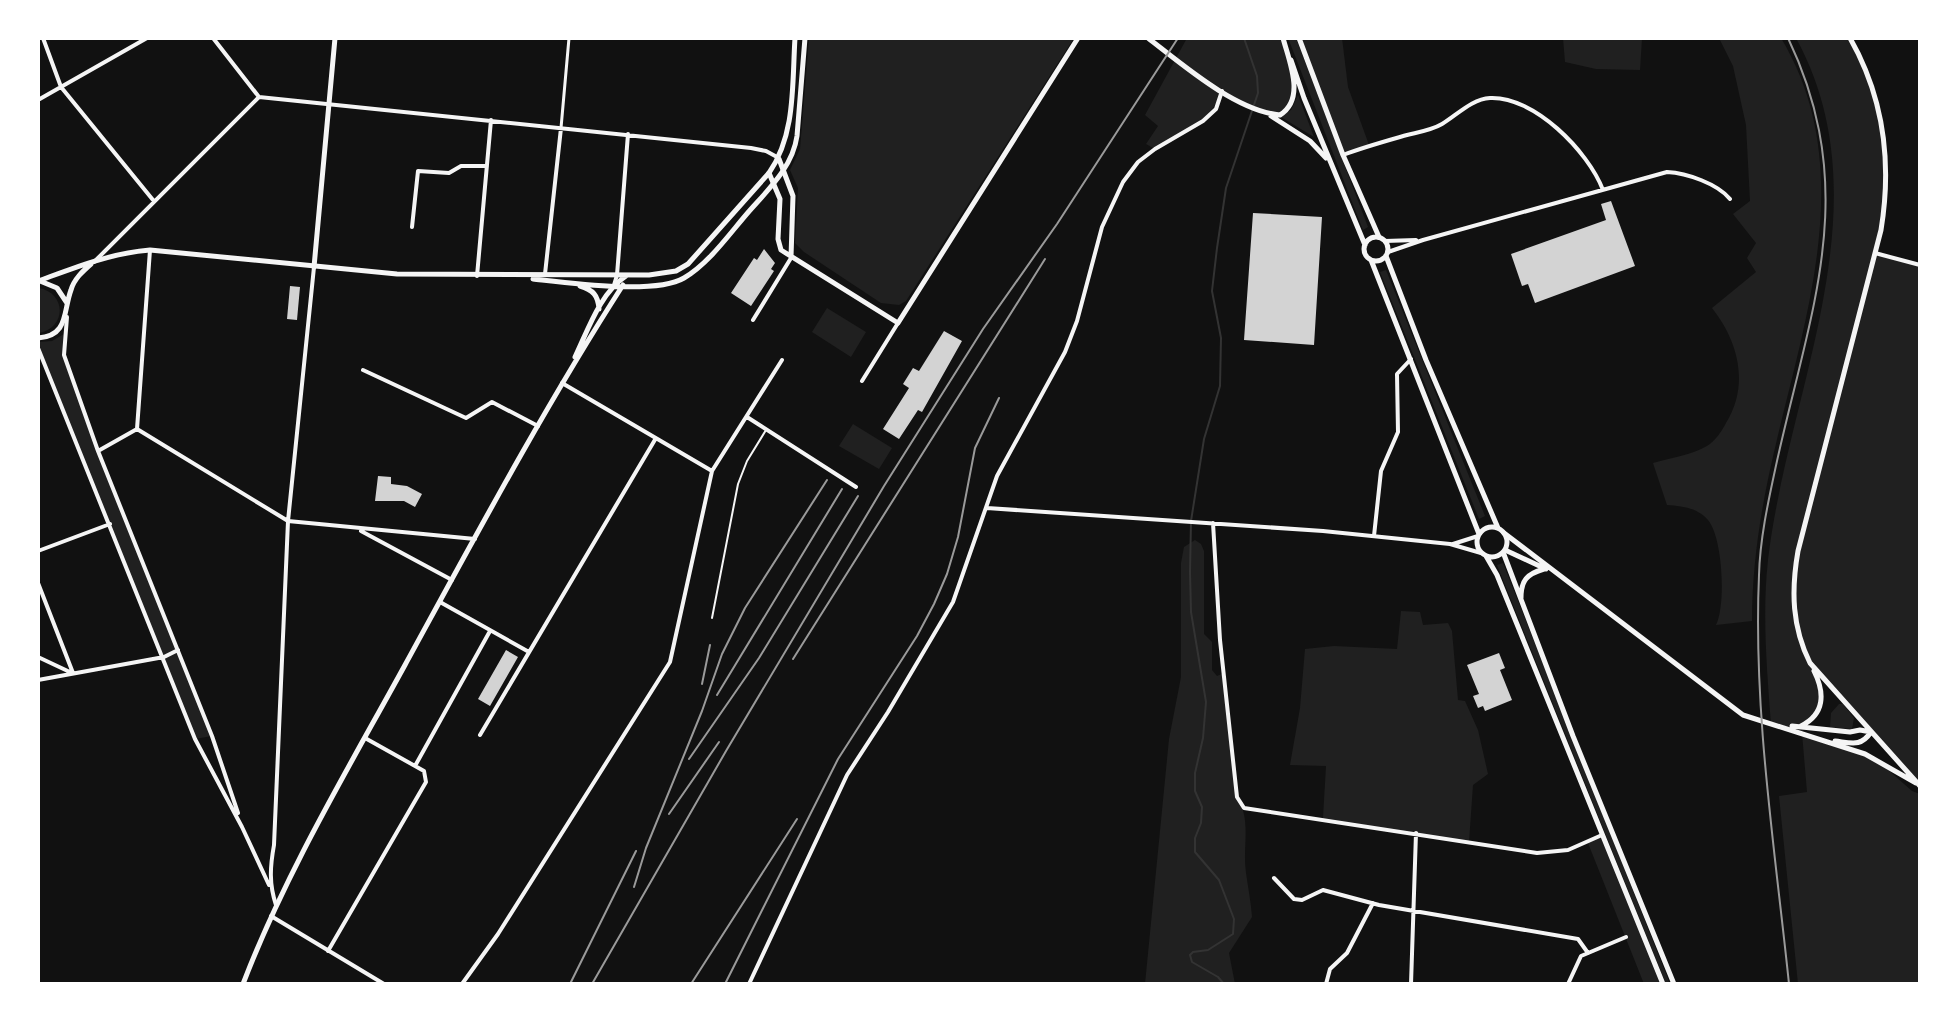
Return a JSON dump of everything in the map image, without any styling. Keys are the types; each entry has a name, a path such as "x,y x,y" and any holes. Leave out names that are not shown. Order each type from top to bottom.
{"main road":[{"path":"314,267 335,38"},
{"path":"562,383 614,285 622,279 663,275 688,264 779,159 788,134 795,38"},
{"path":"39,281 116,254 150,250 397,274 622,279 665,285 686,277 706,260 784,170 796,144 805,38"},
{"path":"769,173 780,199 781,250 898,323 1078,38"},
{"path":"1148,38 1222,91 1310,141 1331,164"},
{"path":"1266,114 1280,115 1287,111 1294,96 1284,38"},
{"path":"1284,38 1365,245"},
{"path":"1299,38 1343,155 1382,239 1431,374 1498,528 1743,715 1801,730 1865,754 1920,786"},
{"path":"1801,730 1818,713 1822,692 1796,628 1794,574 1875,253 1885,202 1885,149 1877,100 1861,57 1850,38"},
{"path":"779,159 793,196 791,258"},
{"path":"1382,239 1369,239 1364,252 1371,260 1411,359 1478,535 1477,545 1497,575 1663,984"},
{"path":"1371,260 1381,260 1387,254"},
{"path":"38,338 59,331 67,317 72,286 92,263"},
{"path":"506,276 614,285"},
{"path":"243,984 276,905 365,738 622,279"},
{"path":"39,281 57,288 67,304"},
{"path":"571,283 592,291 599,310"},
{"path":"1478,535 1487,527 1498,528"},
{"path":"1504,533 1507,542 1504,551 1521,603 1674,984"},
{"path":"1483,555 1495,557 1504,551"},
{"path":"1504,551 1558,574"},
{"path":"1521,603 1524,580 1530,573 1544,569"},
{"path":"1810,663 1920,786"},
{"path":"1801,730 1871,732"},
{"path":"1823,739 1859,744 1871,732"}],"street":[{"path":"43,38 61,87 153,200"},
{"path":"38,100 147,38"},
{"path":"213,38 259,97 751,148 766,151 779,159"},
{"path":"545,276 569,38"},
{"path":"749,984 847,775 953,602 1005,459 1065,352 1077,321 1102,227 1123,182 1138,162 1155,149 1203,121 1216,109 1222,91"},
{"path":"92,263 259,97"},
{"path":"1343,155 1438,126 1479,101 1490,98 1512,100 1553,124 1571,139 1603,190"},
{"path":"477,276 491,120"},
{"path":"622,279 628,134"},
{"path":"412,227 418,171 449,173 461,166 487,166"},
{"path":"1387,254 1423,240 1667,172 1678,172 1723,189 1730,199"},
{"path":"1382,239 1423,240"},
{"path":"137,429 150,250"},
{"path":"1875,253 1920,265"},
{"path":"753,320 791,258"},
{"path":"270,888 288,521 314,267"},
{"path":"67,317 64,355 98,451 212,736 242,827"},
{"path":"862,381 898,323"},
{"path":"38,348 195,739 242,827 276,905"},
{"path":"1374,536 1381,471 1398,432 1397,374 1411,359"},
{"path":"462,984 498,934 670,662 712,471 782,360"},
{"path":"363,370 466,418 492,402 538,426"},
{"path":"562,383 712,471"},
{"path":"747,417 856,487"},
{"path":"98,451 137,429"},
{"path":"137,429 288,521 475,539"},
{"path":"480,735 656,438"},
{"path":"987,508 1374,536 1450,544 1483,555"},
{"path":"1213,523 1220,640 1240,804 1244,808 1537,853 1568,850 1602,835"},
{"path":"38,551 110,524"},
{"path":"359,530 452,580"},
{"path":"1450,544 1478,535"},
{"path":"38,583 73,673"},
{"path":"440,602 529,652"},
{"path":"415,766 490,631"},
{"path":"38,680 164,657 178,650"},
{"path":"38,657 73,673"},
{"path":"328,951 426,782 424,771 365,738"},
{"path":"1411,984 1416,833"},
{"path":"1274,878 1294,899 1302,900 1323,890 1413,911 1578,939 1588,953"},
{"path":"1326,984 1330,969 1347,953 1373,903"},
{"path":"271,916 384,984"},
{"path":"1568,984 1581,956 1626,937"}],"lane":[{"path":"712,618 738,484 747,461 767,429"}],"shaded area":[{"path":"809,38 1074,38 906,301 899,305 881,303 795,243 798,188 790,170 800,149"},
{"path":"1187,38 1283,38 1295,88 1287,111 1268,114 1280,121 1222,91 1210,112 1194,126 1155,149 1146,144 1158,126 1145,115"},
{"path":"1288,38 1296,38 1368,227 1363,230"},
{"path":"1299,38 1342,38 1348,87 1369,145 1343,155"},
{"path":"1563,38 1642,38 1640,70 1596,69 1565,62"},
{"path":"1719,38 1781,38 1804,88 1817,139 1821,191 1818,243 1810,296 1761,515 1752,621 1716,625 1721,603 1721,572 1713,529 1708,520 1695,510 1667,505 1653,463 1695,452 1710,444 1724,426 1738,393 1738,363 1734,349 1729,334 1712,308 1756,272 1747,258 1756,243 1733,214 1750,201 1746,125 1733,66"},
{"path":"1796,38 1850,38 1877,100 1887,175 1875,253 1920,265 1920,786 1813,666 1822,703 1802,732 1878,761 1912,791 1920,794 1920,984 1798,984 1779,796 1807,792 1802,733 1771,724 1765,601 1779,495 1824,297 1832,231 1833,166 1822,101"},
{"path":"1298,95 1314,137 1281,117 1291,110"},
{"path":"1386,270 1485,516 1479,519 1380,272"},
{"path":"38,288 54,296 60,310 54,325 38,333"},
{"path":"827,308 866,332 851,357 812,332"},
{"path":"64,334 63,346 98,451 212,736 195,739 38,348 38,342 52,341"},
{"path":"853,424 892,448 879,469 839,446"},
{"path":"1195,540 1204,551 1204,634 1212,642 1212,670 1217,676 1224,673 1237,797 1244,815 1245,863 1252,917 1229,953 1235,984 1145,984 1169,739 1181,677 1181,563 1184,547"},
{"path":"1503,563 1670,984 1666,984 1497,565"},
{"path":"1401,611 1420,612 1423,625 1448,623 1452,631 1458,700 1465,701 1478,730 1488,774 1473,785 1469,842 1323,818 1326,766 1290,765 1300,708 1305,649 1334,646 1397,649"},
{"path":"1843,704 1854,718 1852,729 1830,727 1831,713"},
{"path":"1602,835 1663,984 1644,984 1588,843"}],"building":[{"path":"1611,201 1635,266 1535,303 1528,284 1522,286 1511,254 1606,220 1601,204"},
{"path":"1253,213 1322,217 1314,345 1244,340"},
{"path":"764,249 775,263 771,269 774,271 751,306 731,293 754,258 757,260"},
{"path":"290,286 300,287 297,320 287,319"},
{"path":"944,331 962,341 922,412 918,410 899,439 883,429 909,388 903,384 913,368 919,371"},
{"path":"378,476 391,477 391,484 407,486 422,494 415,507 404,501 375,501"},
{"path":"506,650 518,657 490,706 478,699"},
{"path":"1499,653 1505,668 1500,670 1512,700 1485,711 1483,706 1478,708 1473,696 1479,694 1467,665"}],"waterway":[{"path":"1224,984 1192,962 1190,955 1208,950 1233,934 1234,919 1219,880 1195,852 1202,807 1195,791 1195,773 1203,738 1206,702 1191,612 1191,521 1204,439 1220,386 1221,338 1212,291 1226,188 1258,93 1257,76 1244,38"}],"railway":[{"path":"592,984 884,486 983,329 1057,224 1178,38"},
{"path":"1788,38 1810,94 1822,147 1826,199 1823,250 1815,300 1768,503 1759,575 1762,729 1789,984"},
{"path":"793,659 1045,259"},
{"path":"725,984 838,759 934,604 958,537 975,448 999,398"},
{"path":"634,887 646,848 722,654 745,608 827,480"},
{"path":"717,695 842,489"},
{"path":"689,759 759,658 858,496"},
{"path":"702,684 710,645"},
{"path":"669,814 719,742"},
{"path":"691,984 797,819"},
{"path":"570,984 636,851"}]}
